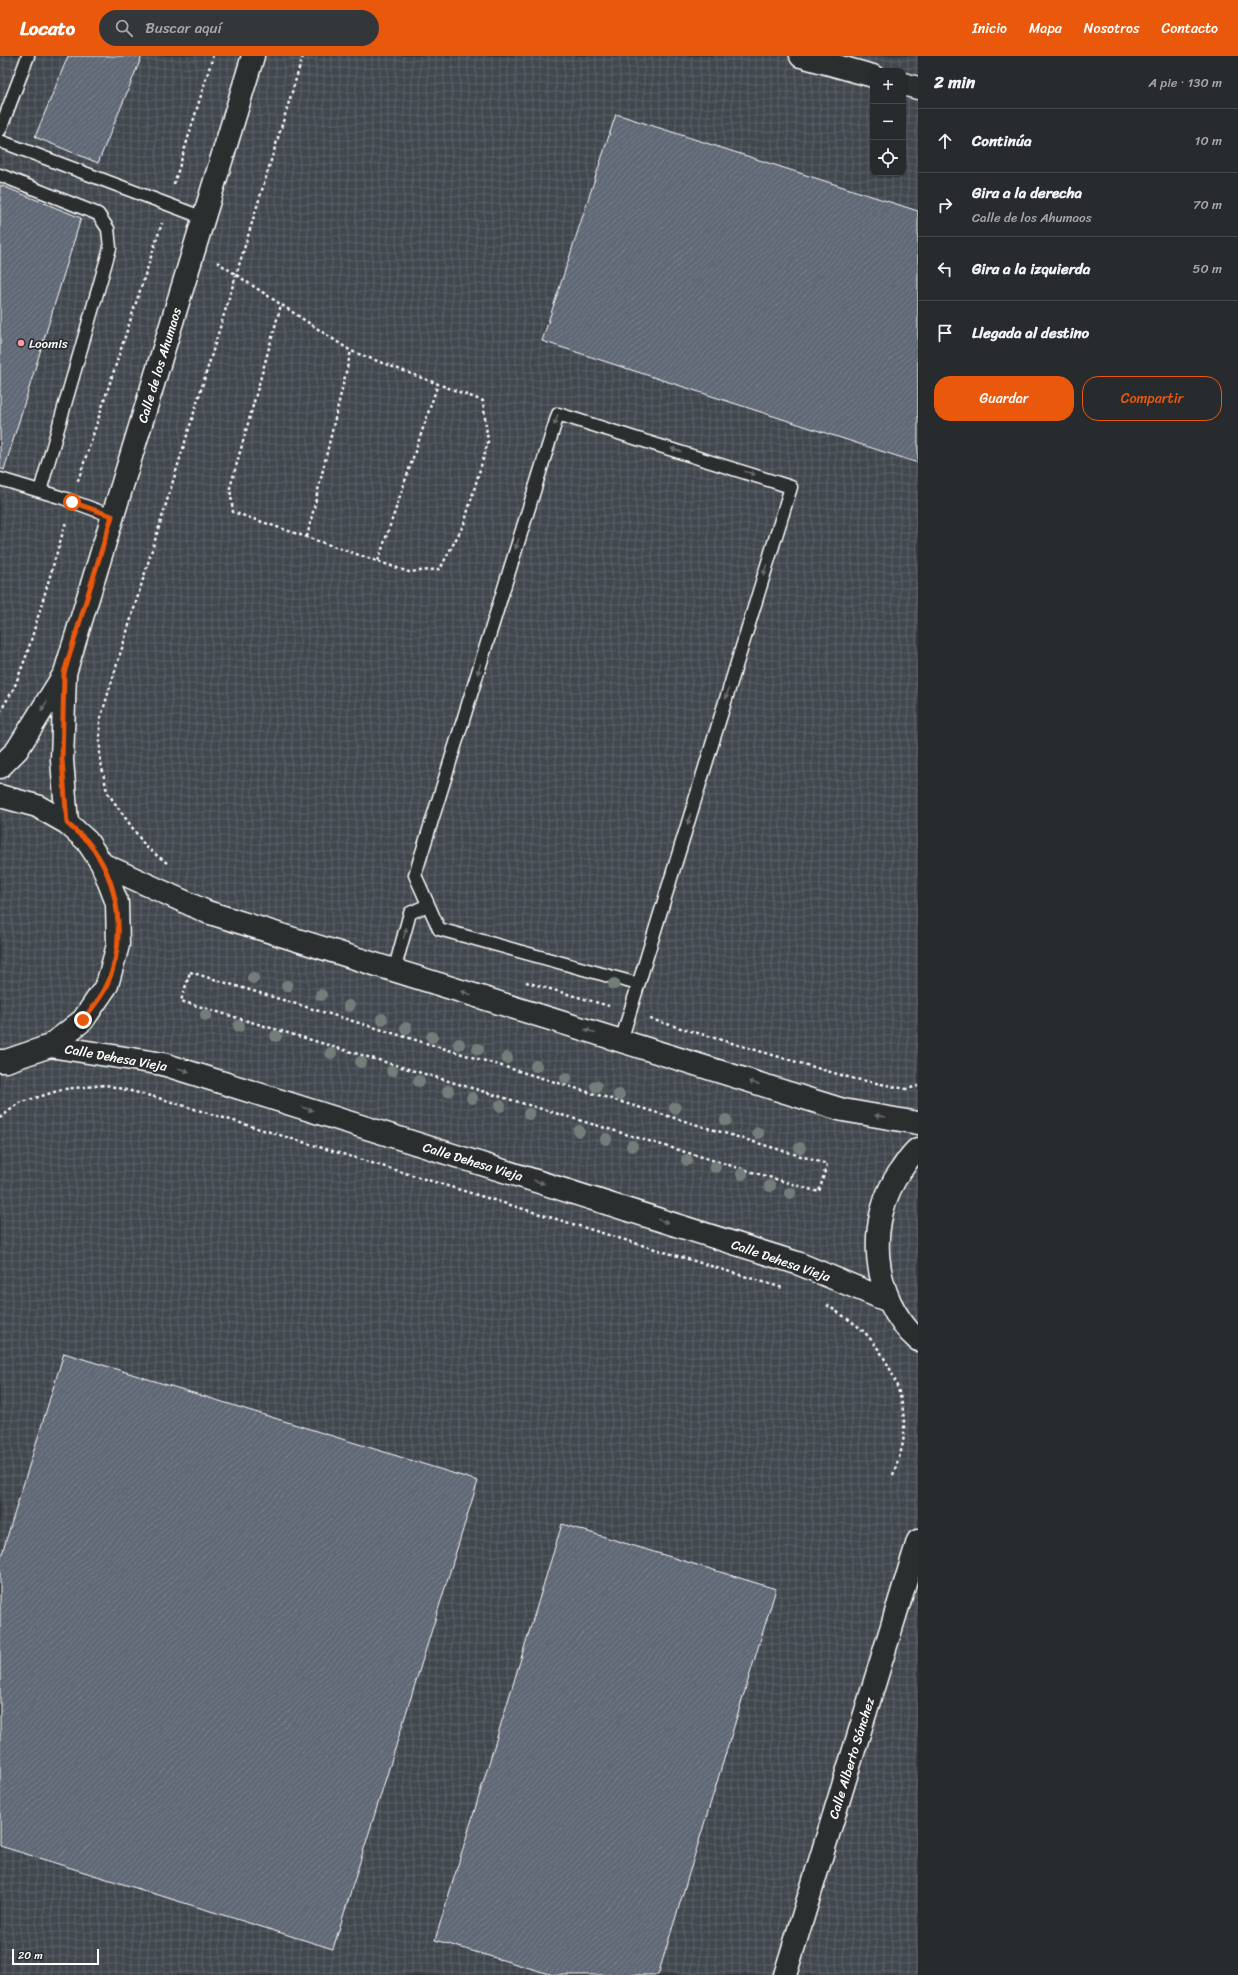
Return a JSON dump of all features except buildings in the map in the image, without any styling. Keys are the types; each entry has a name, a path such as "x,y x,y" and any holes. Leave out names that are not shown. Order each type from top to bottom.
{"street":[{"name":"Calle de los Ahumaos","path":"0,767 17,750 64,673 253,56"},
{"path":"801,56 870,75"},
{"path":"906,85 918,88"},
{"name":"Calle de los Ahumaos","path":"64,673 62,760 67,823"},
{"path":"0,796 37,806 67,823 87,841 102,864 117,903 118,945 107,986 83,1020 50,1046 2,1063"},
{"path":"102,864 207,912 843,1110 918,1123"},
{"name":"Calle Dehesa Vieja","path":"50,1046 163,1064 797,1263 889,1301"},
{"path":"918,1149 891,1184 878,1223 878,1263 889,1301 909,1332 918,1340"},
{"name":"Calle Alberto Sánchez","path":"785,1975 918,1541"}],"lane":[{"path":"0,130 28,56"},
{"path":"0,141 204,218"},
{"path":"0,175 98,214 108,229 110,248 40,491"},
{"path":"621,1041 791,486 558,414 415,875 439,929 638,984"},
{"path":"0,479 112,516"},
{"path":"394,971 410,913 428,904"}],"path":[{"path":"0,712 14,688 27,654 72,502 213,56"},
{"path":"168,864 146,847 107,792 100,758 100,720 303,56"},
{"path":"195,247 351,351 483,401 488,442 464,524 440,570 409,572 233,512 230,488 281,305"},
{"path":"307,537 351,351"},
{"path":"378,561 438,384"},
{"path":"190,972 827,1164 819,1192 181,1001 190,972"},
{"path":"523,981 851,1078 906,1089 918,1086"},
{"path":"0,1118 19,1103 64,1089 106,1085 155,1097 791,1291"},
{"path":"820,1303 860,1328 880,1352 897,1384 903,1416 903,1442 892,1478"}],"shaded area":[{"path":"0,56 918,56 918,1975 0,1975"}],"place":[{"name":"Loomis","path":"21,343"}],"route":[{"path":"72,502 112,516 64,673 62,760 67,823 87,841 102,864 117,903 118,945 107,986 83,1020"}]}
